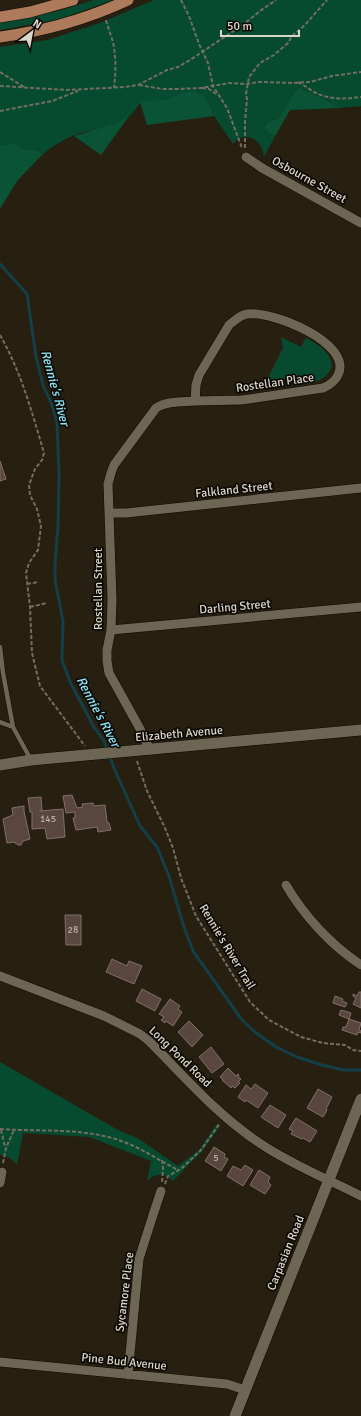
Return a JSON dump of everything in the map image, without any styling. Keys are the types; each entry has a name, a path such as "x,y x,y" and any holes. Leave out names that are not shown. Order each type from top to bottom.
{"main road":[{"path":"0,17 30,12 73,0"},
{"path":"0,37 71,23 128,0"},
{"name":"Elizabeth Avenue","path":"0,766 32,760 361,730"},
{"name":"Carpasian Road","path":"235,1416 361,1099"}],"street":[{"name":"Osbourne Street","path":"246,157 262,168 361,223"},
{"name":"Rostellan Place","path":"109,513 108,484 111,473 119,458 150,414 156,408 162,404 195,401 249,400 322,388 330,385 336,380 340,372 341,365 339,357 333,349 316,336 301,328 269,316 246,314 236,319 229,325 199,374 196,385 195,401"},
{"name":"Falkland Street","path":"109,513 126,513 361,488"},
{"name":"Rostellan Street","path":"109,513 112,599 112,630 107,650 109,673 150,750"},
{"name":"Darling Street","path":"112,630 361,607"},
{"path":"286,884 296,902 308,916 336,946 361,965"},
{"name":"Long Pond Road","path":"0,976 104,1016 140,1034 149,1041 225,1117 246,1133 274,1152 361,1196"},
{"path":"0,1183 2,1172"},
{"name":"Sycamore Place","path":"128,1375 139,1259 161,1191"},
{"name":"Pine Bud Avenue","path":"0,1362 227,1384 245,1390"}],"lane":[{"path":"0,646 3,673 13,727 32,760"},
{"path":"0,722 13,727"}],"path":[{"path":"180,0 189,16 202,52 208,63 213,86 227,108 246,157"},
{"path":"138,85 167,70 178,67 244,24 276,0"},
{"path":"246,157 246,94 249,77 260,63 274,55 288,43 292,36 305,25 327,0"},
{"path":"105,18 113,40 116,72 114,88"},
{"path":"0,72 24,87"},
{"path":"0,86 68,90 114,88 138,85 163,89 201,88 229,83 248,84 260,82 310,82 332,76 361,72"},
{"path":"298,82 316,93 335,99 361,97"},
{"path":"201,88 209,89 218,94"},
{"path":"0,111 52,101 82,90"},
{"path":"0,335 9,350 25,387 44,453 42,460 35,469 29,485 30,495 37,509 41,526 38,550 29,563 26,573 30,607 32,653 40,686 86,747"},
{"path":"27,584 39,582"},
{"path":"30,607 47,603"},
{"name":"Rennie's River Trail","path":"136,760 147,791 165,828 181,878 196,916 250,1002 269,1020 300,1037 323,1043 345,1044 353,1050 361,1051"},
{"path":"161,1191 168,1176 178,1170 200,1150 220,1123"},
{"path":"6,1148 0,1129 71,1131 97,1135 125,1142 162,1160 178,1170"},
{"path":"2,1172 6,1148 14,1130"},
{"path":"161,1191 163,1174 162,1160"}],"green space":[{"path":"94,0 113,0 60,19 0,30 0,23 62,10"},
{"path":"154,0 361,0 361,106 340,108 298,87 279,118 268,122 271,134 275,136 264,157 260,145 254,139 243,137 233,144 214,116 210,105 204,97 180,98 140,103 132,114 123,120 71,137 56,144 43,154 36,150 24,149 15,143 0,145 0,47 47,40 100,23"},
{"path":"298,87 340,108 290,110 275,136 271,134 265,128 268,122 279,118"},
{"path":"186,92 195,92 203,95 210,105 214,116 147,125 140,102 158,99 165,100"},
{"path":"129,116 101,155 74,136 117,123"},
{"path":"15,143 24,149 36,150 43,154 17,181 0,209 0,145"},
{"path":"281,337 301,347 306,338 319,346 329,356 332,366 330,371 322,379 312,383 296,386 289,379 267,380 283,348"},
{"path":"0,1062 118,1130 139,1139 178,1166 199,1150 217,1124 220,1126 203,1150 173,1181 167,1176 157,1175 153,1176 147,1181 151,1161 89,1137 23,1133 17,1165 10,1158 0,1155"}],"building":[{"path":"0,461 6,479 0,481"},
{"path":"72,795 77,808 83,807 82,804 93,803 94,806 105,805 107,822 109,823 111,830 98,832 97,827 76,830 73,818 75,818 75,812 66,813 63,796"},
{"path":"41,797 42,810 40,811 63,809 65,837 47,839 45,828 32,829 32,812 30,812 28,798"},
{"path":"24,806 30,839 23,841 21,845 18,845 15,842 7,843 3,819 13,815 12,808"},
{"path":"65,915 81,915 81,945 66,945"},
{"path":"112,959 127,966 129,961 142,966 134,984 106,972"},
{"path":"142,989 161,999 155,1011 136,1001"},
{"path":"359,992 361,992 361,1008 353,1004 356,998 353,994 357,996"},
{"path":"335,996 343,999 342,1001 347,1003 345,1007 333,1003"},
{"path":"170,999 180,1006 178,1009 182,1012 173,1026 166,1021 165,1023 161,1020 164,1017 159,1014"},
{"path":"341,1010 351,1013 349,1019 339,1015"},
{"path":"349,1019 361,1023 359,1030 361,1033 358,1032 357,1035 342,1030 343,1027 346,1027"},
{"path":"189,1021 203,1035 192,1047 178,1032"},
{"path":"211,1047 224,1064 212,1073 199,1057"},
{"path":"228,1068 236,1076 238,1074 238,1077 241,1079 238,1082 240,1083 235,1088 232,1086 231,1088 220,1077"},
{"path":"255,1084 268,1093 258,1108 246,1100 245,1102 238,1097 246,1085 251,1089"},
{"path":"318,1089 332,1097 323,1117 307,1108"},
{"path":"270,1105 286,1115 278,1128 261,1117"},
{"path":"296,1118 317,1131 310,1142 291,1134 293,1131 289,1129"},
{"path":"214,1147 225,1154 224,1157 228,1159 221,1171 205,1161"},
{"path":"245,1165 253,1170 243,1186 227,1176 233,1166 241,1170"},
{"path":"259,1170 270,1177 268,1182 271,1185 265,1194 250,1185"}],"waterway":[{"name":"Rennie's River","path":"0,264 27,294 36,357 43,385 52,405 57,422 59,475 55,580 63,621 62,660 70,682 94,727 104,741 114,768 140,826 157,847 169,876 183,924 193,951 242,1020 255,1032 276,1047 297,1057 343,1070 361,1070"}]}
